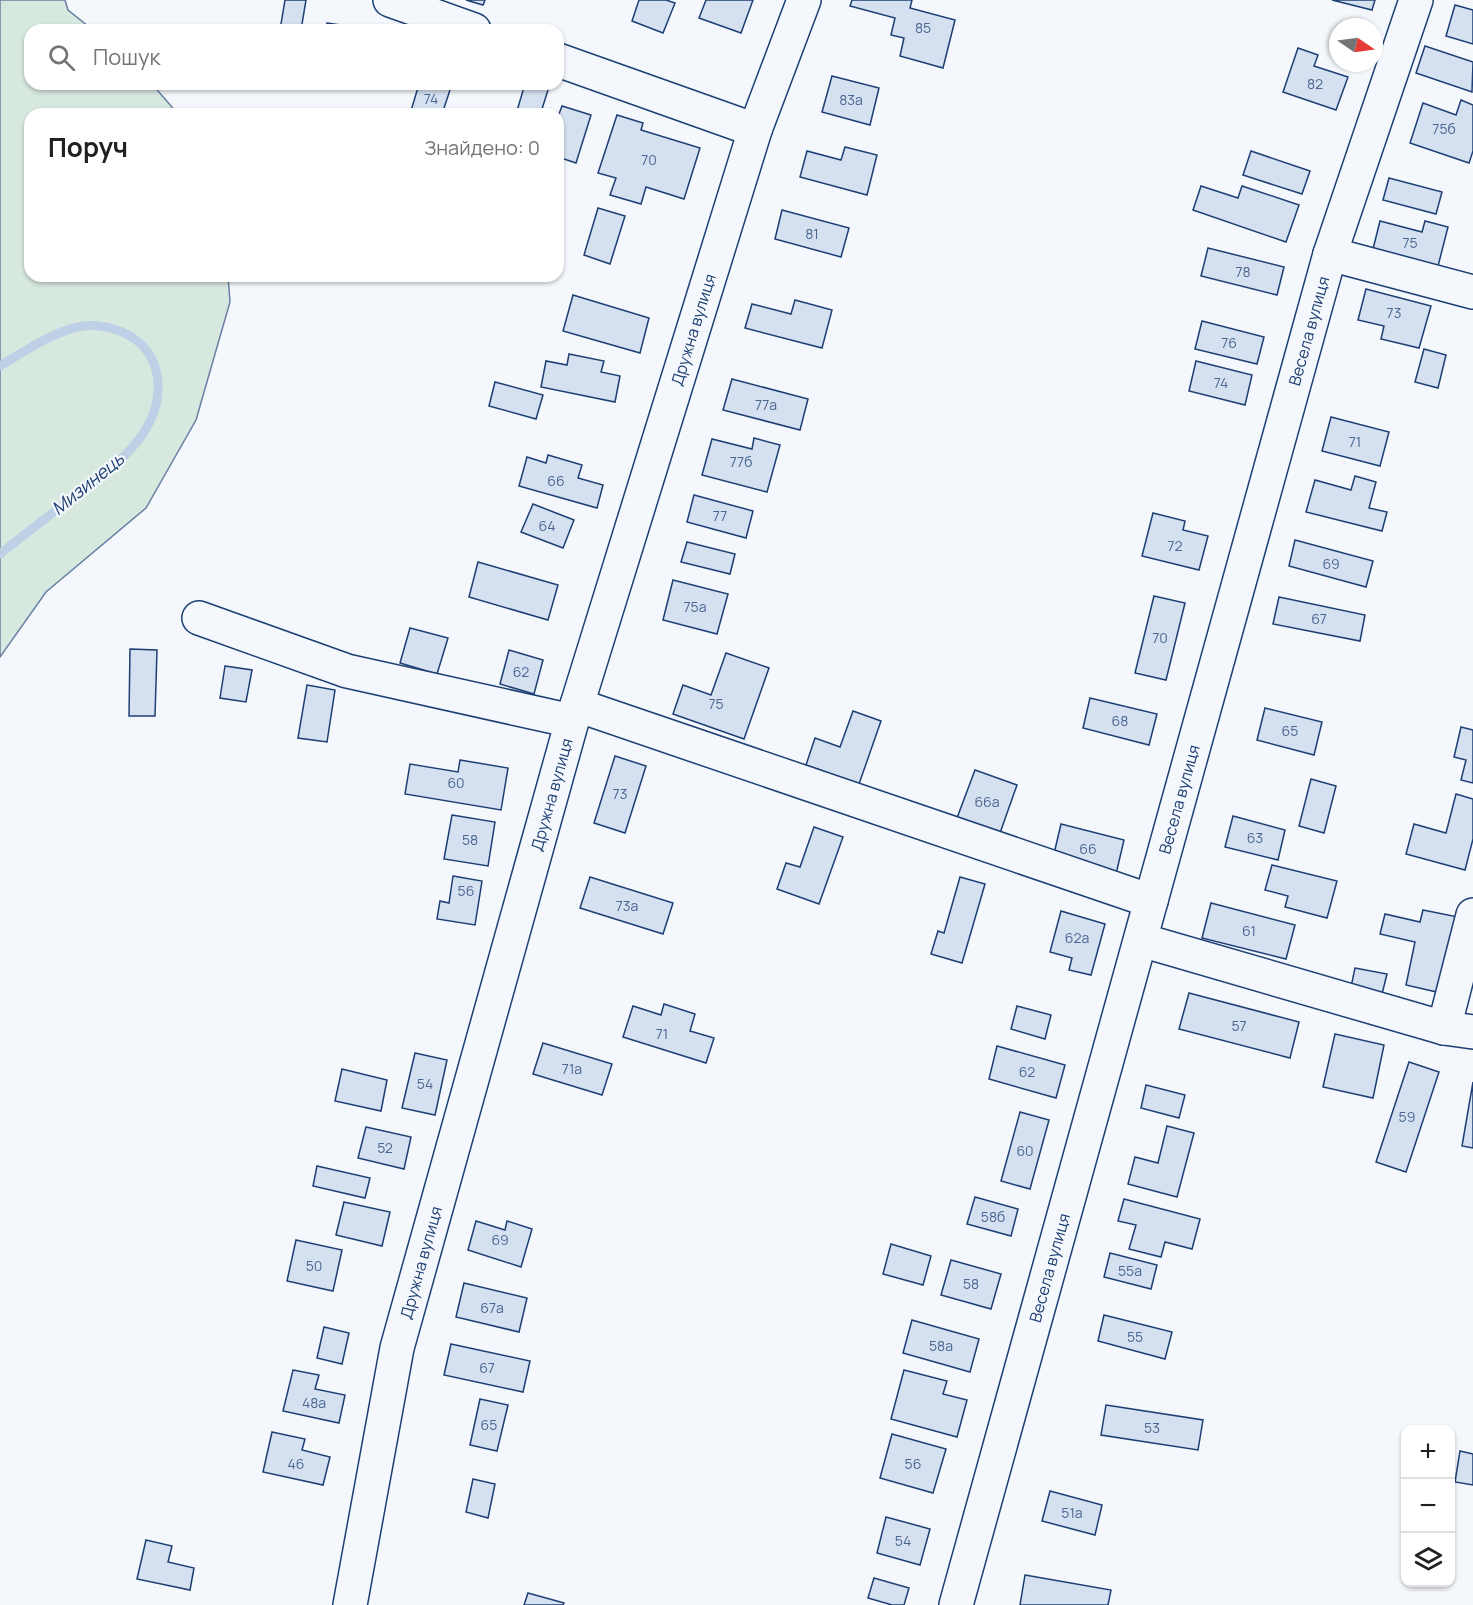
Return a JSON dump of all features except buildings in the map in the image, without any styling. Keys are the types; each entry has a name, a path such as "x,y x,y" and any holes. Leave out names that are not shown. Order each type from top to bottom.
{"street":[{"path":"390,0 457,24"},
{"name":"Дружна вулиця","path":"350,1605 397,1348 575,713 755,130 804,0"},
{"name":"Весела вулиця","path":"956,1605 1330,255 1416,0"},
{"path":"564,62 755,130"},
{"path":"1330,255 1473,292"},
{"path":"199,618 347,671 575,713 1151,901"},
{"path":"1141,940 1458,1030 1473,915"}],"shaded area":[{"path":"0,0 65,0 68,10 86,24 24,24 24,90 157,90 173,108 24,108 24,282 228,282 230,302 196,420 146,508 46,592 0,657"}],"waterway":[{"name":"Мизинець","path":"0,366 68,330 82,326 101,326 130,336 142,345 156,370 158,384 153,414 146,429 132,448 105,473 0,554"}]}
